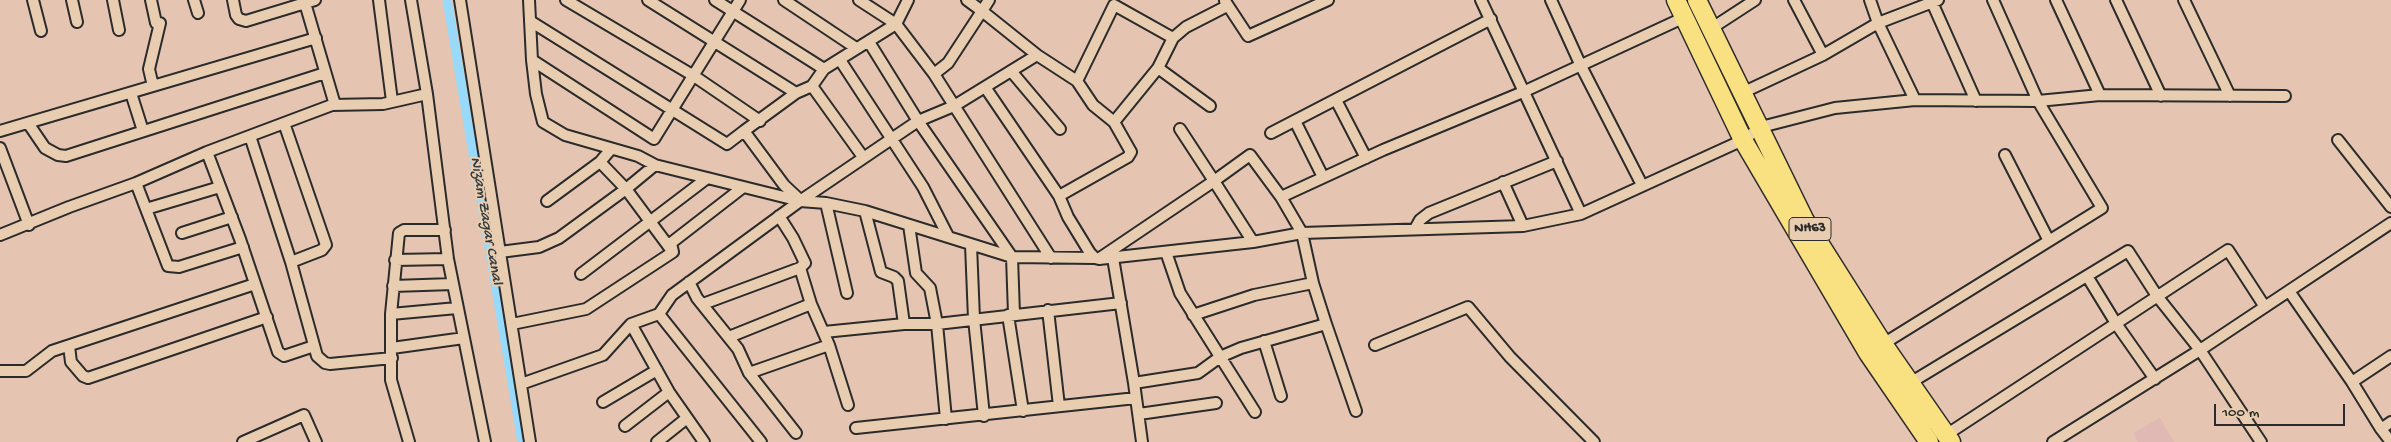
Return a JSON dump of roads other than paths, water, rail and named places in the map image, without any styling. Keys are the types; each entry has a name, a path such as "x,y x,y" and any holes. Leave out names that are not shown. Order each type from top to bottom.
{"highway":[{"name":"NH63","path":"1676,0 1743,140 1868,353 1929,442"},
{"name":"NH63","path":"1697,0 1761,126 1804,219 1883,344 1949,438"}],"street":[{"path":"33,0 41,31"},
{"path":"72,0 77,22"},
{"path":"113,0 119,30"},
{"path":"151,0 158,23 149,69 153,86"},
{"path":"194,0 198,13"},
{"path":"233,0 236,15 239,19 246,21 315,0"},
{"path":"379,0 392,101"},
{"path":"411,0 428,94 448,259 485,442"},
{"path":"460,0 530,442"},
{"path":"529,0 532,60 536,94 543,122 565,135 638,156 655,165 706,179 800,201 826,203 865,211 1012,258 1113,258 1253,242 1302,233 1523,226 1581,214 1743,140 1761,126 1835,108 1915,100 2038,100 2100,95 2285,96"},
{"path":"566,0 694,76 760,121"},
{"path":"648,0 796,93"},
{"path":"715,0 824,69"},
{"path":"532,60 654,139 740,0"},
{"path":"784,0 856,48"},
{"path":"860,0 896,24 934,74 1050,258"},
{"path":"530,21 727,144 796,93 812,86 824,69 896,24 908,0"},
{"path":"967,0 1038,55 1076,81 1094,105 1114,122 1130,148 1128,157 1059,196"},
{"path":"934,74 948,63 989,0"},
{"path":"1114,122 1158,68 1173,38 1186,27 1226,3 1248,36 1328,0"},
{"path":"1481,0 1523,92 1558,161 1581,214"},
{"path":"1551,0 1581,66 1642,186"},
{"path":"1712,28 1755,0"},
{"path":"1794,0 1822,55"},
{"path":"1870,0 1878,23 1915,100"},
{"path":"1883,344 2102,208 2038,100 1993,0"},
{"path":"2056,0 2100,95"},
{"path":"2116,0 2160,96"},
{"path":"2184,0 2230,96"},
{"path":"1744,92 1822,55 1878,23 1934,1 1976,101"},
{"path":"1076,81 1110,2 1173,38"},
{"path":"305,3 335,105"},
{"path":"1281,197 1366,158 1523,92 1685,17"},
{"path":"1271,133 1490,19"},
{"path":"0,131 316,38"},
{"path":"869,42 918,121 1012,258 1011,315 1023,411"},
{"path":"521,384 603,355 631,324 659,314 672,294 863,157 918,121 954,106 1038,55"},
{"path":"840,60 923,187 948,236"},
{"path":"1158,68 1210,106"},
{"path":"1010,71 1060,129"},
{"path":"28,123 45,148 58,155 66,156 326,73"},
{"path":"812,86 863,157"},
{"path":"985,87 1059,196 1068,217 1097,258"},
{"path":"131,93 144,131"},
{"path":"0,235 29,225 61,210 136,183 207,152 335,105 380,104 428,94"},
{"path":"1336,100 1366,158"},
{"path":"1295,121 1323,177"},
{"path":"284,123 326,245 322,250 291,262"},
{"path":"1180,129 1253,242"},
{"path":"744,131 784,185 800,201"},
{"path":"250,136 291,262 314,346 320,360 330,364 464,338"},
{"path":"2338,140 2391,207"},
{"path":"0,148 29,225"},
{"path":"547,201 600,162 611,149"},
{"path":"207,152 243,247 278,352 282,356 314,346"},
{"path":"1097,258 1250,155 1281,197 1302,233 1313,284 1356,411"},
{"path":"2005,155 2049,241"},
{"path":"1415,229 1425,215 1502,182 1558,161"},
{"path":"600,162 626,189 673,252"},
{"path":"500,252 539,247 559,238 626,189 655,165"},
{"path":"581,274 706,179"},
{"path":"1502,182 1523,226"},
{"path":"136,183 165,263 171,267 179,267 243,247"},
{"path":"146,209 220,187"},
{"path":"673,252 670,243 742,188"},
{"path":"826,203 847,293"},
{"path":"865,211 881,272 894,277 898,282 904,324"},
{"path":"703,304 800,268 805,263 793,238 779,216"},
{"path":"182,233 232,217"},
{"path":"2053,442 2200,350 2391,223"},
{"path":"909,225 916,273 930,288 937,324 946,419"},
{"path":"409,442 391,380 391,314 396,260 401,231 445,230"},
{"path":"971,245 974,319 984,416"},
{"path":"1949,438 2228,250 2265,307"},
{"path":"1910,383 2128,251 2158,296 2200,350 2261,442"},
{"path":"512,324 586,309 673,252"},
{"path":"1166,252 1180,292 1256,412"},
{"path":"1113,258 1142,442"},
{"path":"396,260 448,259"},
{"path":"800,268 811,304 829,345 848,405"},
{"path":"2086,276 2117,325 2155,379"},
{"path":"689,282 697,298 729,337 745,362 749,373 796,433"},
{"path":"0,372 31,370 46,354 255,284"},
{"path":"393,286 453,284"},
{"path":"1193,315 1254,295 1313,284"},
{"path":"2289,291 2391,442"},
{"path":"824,332 904,324 937,324 1121,302"},
{"path":"729,337 811,304"},
{"path":"1375,345 1468,307 1510,357 1594,442"},
{"path":"391,314 457,308"},
{"path":"1048,310 1059,406"},
{"path":"659,314 761,442"},
{"path":"69,346 72,362 83,376 88,378 266,317"},
{"path":"631,324 669,392 704,442"},
{"path":"1134,383 1198,373 1220,357 1326,324"},
{"path":"1264,342 1281,396"},
{"path":"749,373 829,345"},
{"path":"2352,382 2391,356"},
{"path":"603,402 657,370"},
{"path":"625,426 669,392"},
{"path":"856,428 984,416 1136,398"},
{"path":"1139,414 1216,403"},
{"path":"243,442 304,415 316,442"},
{"path":"657,442 687,418"},
{"path":"2381,429 2391,422"}],"waterway":[{"name":"Nizam Zagar Canal","path":"447,0 522,442"}]}
